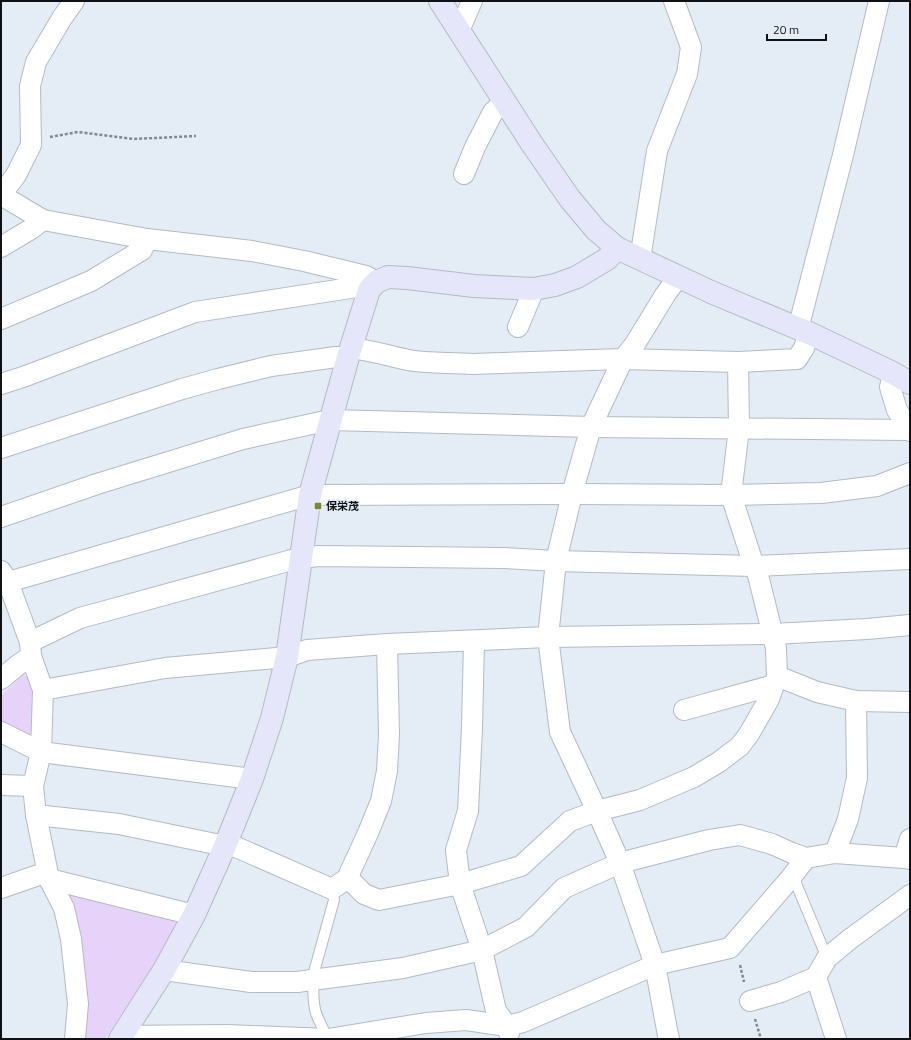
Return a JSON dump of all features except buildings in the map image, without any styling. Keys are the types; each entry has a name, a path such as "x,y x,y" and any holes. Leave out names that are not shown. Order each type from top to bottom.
{"street":[{"path":"74,1 36,62 30,86 31,145 16,175 1,195 43,220 147,239 252,251 304,261 366,276 372,286 349,353 310,495 287,657 272,718 252,779 225,846 194,915 164,970 121,1037"},
{"path":"1,517 97,484 243,439 330,420 591,427 739,428 906,421 890,387 902,378 803,331 711,292 617,248 596,230 570,199 532,144 440,1"},
{"path":"460,31 472,1"},
{"path":"640,259 657,151 687,74 691,47 674,1"},
{"path":"1,448 182,389 218,379 271,366 336,357 364,349 409,360 473,364 622,359 738,362 797,359 804,348 803,331 879,1"},
{"path":"464,174 475,147 494,112 505,101"},
{"path":"1,247 43,220"},
{"path":"1,320 92,281 142,250 147,239"},
{"path":"1,384 23,378 195,312 372,286 388,277 474,286 534,289 556,285 576,277 607,259 617,248"},
{"path":"663,1036 655,965 620,863 560,732 548,637 556,561 572,494 591,427 622,359 635,344 665,295 678,277"},
{"path":"518,327 534,289"},
{"path":"348,878 364,894 379,900 460,884 521,866 570,821 597,811 640,800 694,777 719,762 740,746 749,734 769,699 775,680 776,648 758,575 731,495 739,428 738,362"},
{"path":"75,1039 78,1004 71,939 64,908 48,876 36,815 33,786 41,752 43,690 31,649 3,580 310,495 731,495 821,493 877,486 910,473"},
{"path":"1,679 18,665 31,649 80,618 300,558 319,556 488,558 754,566 910,559"},
{"path":"43,690 165,668 287,657 307,650 387,644 548,637 773,634 910,625"},
{"path":"474,640 468,811 456,850 460,884 482,950 496,1011 509,1032"},
{"path":"36,815 119,824 236,847 332,889 348,878 381,801 387,771 389,735 387,644"},
{"path":"684,710 775,680 856,701 910,702"},
{"path":"835,853 848,819 857,778 856,701"},
{"path":"1,732 41,752 252,779"},
{"path":"1,785 33,786"},
{"path":"164,970 251,982 297,982 403,968 482,950 526,927 564,888 620,863 709,840 740,835 772,844 806,858 835,853 907,858 910,839"},
{"path":"509,1032 523,1022 655,965 730,948 806,858"},
{"path":"1,888 48,876 194,915"},
{"path":"750,1001 781,992 816,977 826,958 910,895"},
{"path":"816,977 836,1039"},
{"path":"121,1037 227,1035 328,1039 426,1023 466,1020 509,1032"}],"lane":[{"path":"791,876 795,881 826,958"},
{"path":"328,1039 316,1012 313,998 313,980 334,900 332,889"}],"path":[{"path":"31,145 53,136 78,132 134,139 196,136"}],"shaded area":[{"path":"23,675 28,677 33,682 39,718 31,739 1,727 1,696"},
{"path":"61,887 180,917 152,967 105,1039 81,1039"}],"place":[{"name":"保栄茂","path":"318,506"}]}
